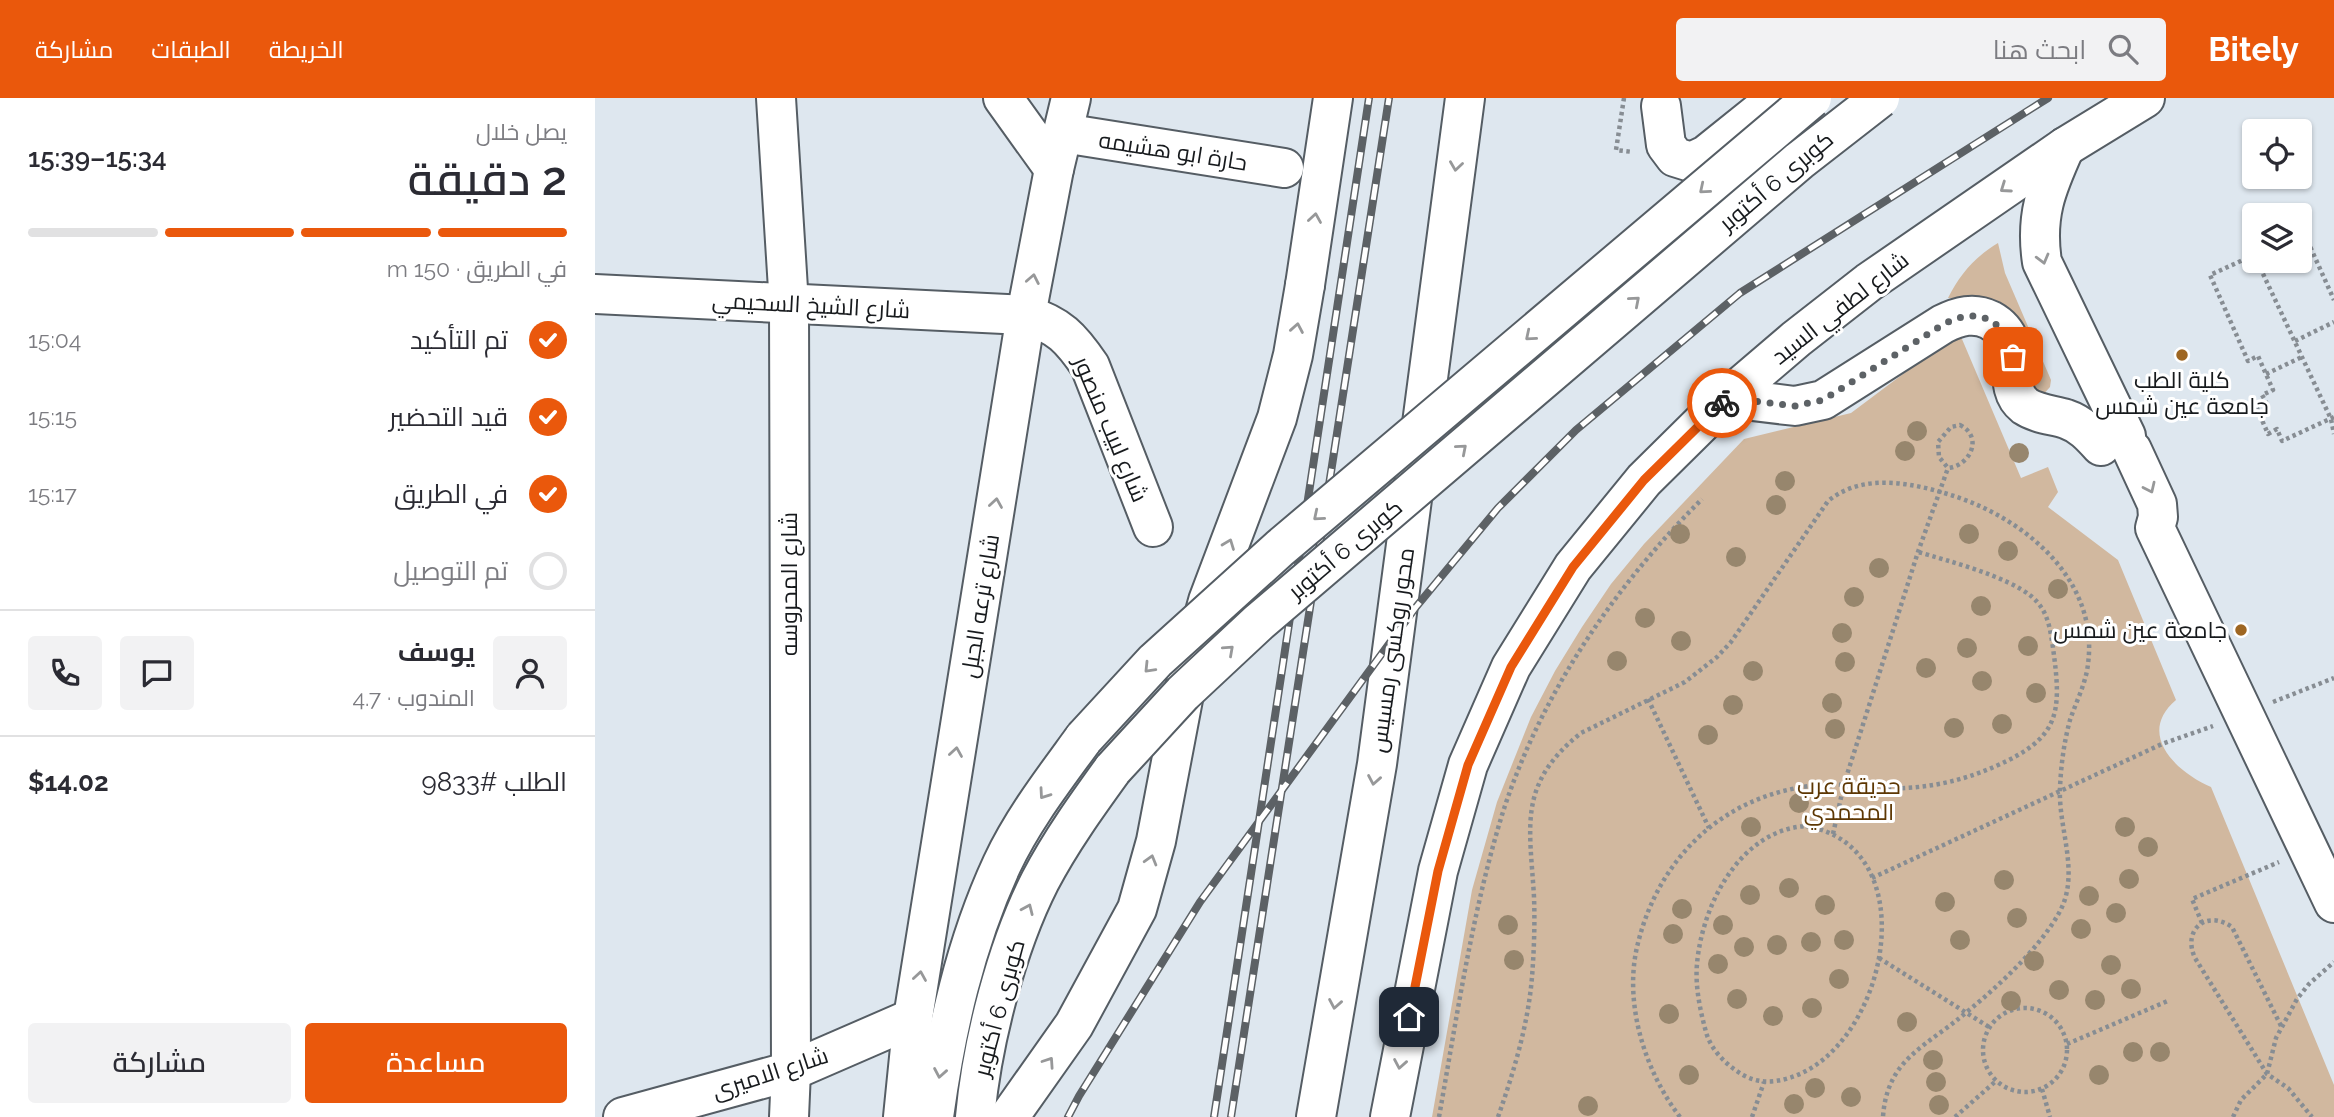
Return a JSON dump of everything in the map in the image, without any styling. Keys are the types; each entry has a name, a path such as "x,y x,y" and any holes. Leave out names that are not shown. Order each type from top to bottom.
{"main road":[{"name":"شارع المحروسه","path":"776,98 789,305 789,1117"},
{"path":"1003,98 1063,133"},
{"path":"1009,1117 1074,1025 1137,909 1156,841 1188,673 1208,601 1277,418 1293,355 1333,98"},
{"name":"محور روكسى رمسيس","path":"1316,1117 1377,765 1465,98"},
{"path":"1661,106 1666,145 1675,157 1691,162 1706,155 1777,98"},
{"name":"كوبرى 6 أكتوبر","path":"934,1117 954,1002 980,919 1003,862 1039,800 1084,738 1155,662 1280,548 1812,98"},
{"name":"كوبرى 6 أكتوبر","path":"975,1117 989,1029 1019,931 1040,882 1073,824 1113,769 1183,693 1298,588 1799,161 1880,98"},
{"name":"شارع لطفي السيد","path":"1390,1117 1438,871 1468,765 1511,667 1573,567 1644,480 1727,398 1869,282 2065,147 2145,98"},
{"name":"حارة ابو هشيمه","path":"1063,133 1284,168"},
{"name":"شارع ترعه الجبل","path":"903,1117 913,1018 1026,315 1063,133"},
{"path":"2065,147 2042,203 2039,242 2042,262 2093,368 2135,514 2143,523 2155,528 2334,903"},
{"name":"شارع الشيخ السحيمي","path":"595,294 1026,315"},
{"name":"شارع لبيب منصور","path":"1026,315 1049,322 1078,349 1090,366 1153,527"},
{"path":"1727,398 1795,406 1823,400 1955,317 1976,316 1996,324 2005,334 2013,357 2014,390 2018,398 2033,410 2076,423 2116,448"},
{"path":"2033,410 2049,408 2063,402 2075,393 2093,368"},
{"name":"شارع الاميرى","path":"623,1117 791,1071 913,1018"}],"path":[{"path":"2312,251 2334,300"},
{"path":"2242,260 2210,275 2248,361 2258,356 2273,390 2262,395 2266,402 2256,406 2268,433 2277,429 2282,441 2332,418"},
{"path":"2263,273 2332,418 2334,434"},
{"path":"2295,341 2334,322"},
{"path":"2266,374 2302,357"},
{"path":"1960,425 1968,430 1973,448 1961,465 1948,468 1939,457 1938,442 1951,426 1960,425"},
{"path":"1833,834 1844,784 1918,552 1948,468"},
{"path":"1498,1117 1514,1072 1531,980 1534,898 1530,813 1535,792 1545,772 1567,744 1581,733 1685,682 1717,657 1731,642 1819,511 1838,492 1851,486 1878,482 1939,492 1989,511 2034,541 2072,581 2087,622 2089,644 2088,667 2070,722 2063,756 2060,814 2069,877 2066,896 2059,913 2017,966 1966,1013 1910,1057 1889,1087 1883,1117"},
{"path":"1439,1117 1488,864 1503,812 1524,757 1572,664 1608,607 1643,562 1702,499"},
{"path":"1681,1117 1661,1087 1641,1039 1634,995 1634,973 1642,925 1661,881 1691,844 1725,816 1762,797 1801,787 1844,784 1909,789 1968,778 2035,745 2044,735 2056,709 2057,681 2052,645 2047,618 2040,605 2029,594 1994,578 1918,552"},
{"path":"1872,878 2162,744 2334,678"},
{"path":"1648,699 1709,828"},
{"path":"1799,826 1820,828 1833,834 1857,853 1872,878 1880,902 1882,927 1879,958 1868,997 1836,1049 1803,1073 1780,1081 1764,1082 1746,1077 1730,1066 1716,1052 1707,1035 1697,992 1696,967 1706,917 1730,874 1765,838 1777,831 1799,826"},
{"path":"2202,923 2192,899 2309,850"},
{"path":"2281,1026 2232,927 2223,921 2202,923 2195,929 2191,949 2267,1074 2288,1088 2312,1117"},
{"path":"1879,958 1989,1027"},
{"path":"2233,1117 2241,1100 2267,1074 2272,1049 2281,1026 2297,999 2323,970 2334,962"},
{"path":"2067,1044 2170,1000"},
{"path":"2021,1008 2046,1013 2056,1021 2067,1044 2062,1071 2053,1082 2042,1089 2018,1092 2006,1089 1988,1073 1984,1061 1984,1038 1989,1027 2008,1011 2021,1008"},
{"path":"1752,1117 1764,1082"},
{"path":"1955,1117 1996,1082"},
{"path":"2042,1089 2050,1117"}],"green space":[{"path":"1998,243 2005,273 2051,380 2050,387 2041,397 1959,298 1948,298 1969,267"},
{"name":"حديقة عرب المحمدي","path":"1959,332 2021,478 2048,467 2058,492 2048,507 2118,560 2176,700 2165,713 2160,726 2160,739 2174,762 2185,772 2211,787 2334,1085 2334,1117 1432,1117 1472,890 1497,802 1531,717 1582,627 1611,584 1644,544 1744,439 1851,413"}],"railway":[{"path":"1214,1117 1369,98"},
{"path":"1231,1117 1389,98"},
{"path":"1068,1117 1200,902 1416,607 1498,508 1576,430 1740,293 2048,98"}],"way so far":[{"path":"1722,403 1727,398 1795,406 1823,400 1955,317 1965,315 1986,318 1996,324 2011,344 2013,357"}],"place":[{"name":"كلية الطب جامعة عين شمس","path":"2182,355"},
{"name":"جامعة عين شمس","path":"2241,630"}],"route":[{"path":"1409,1017 1438,871 1468,765 1511,667 1573,567 1644,480 1722,403"}]}
